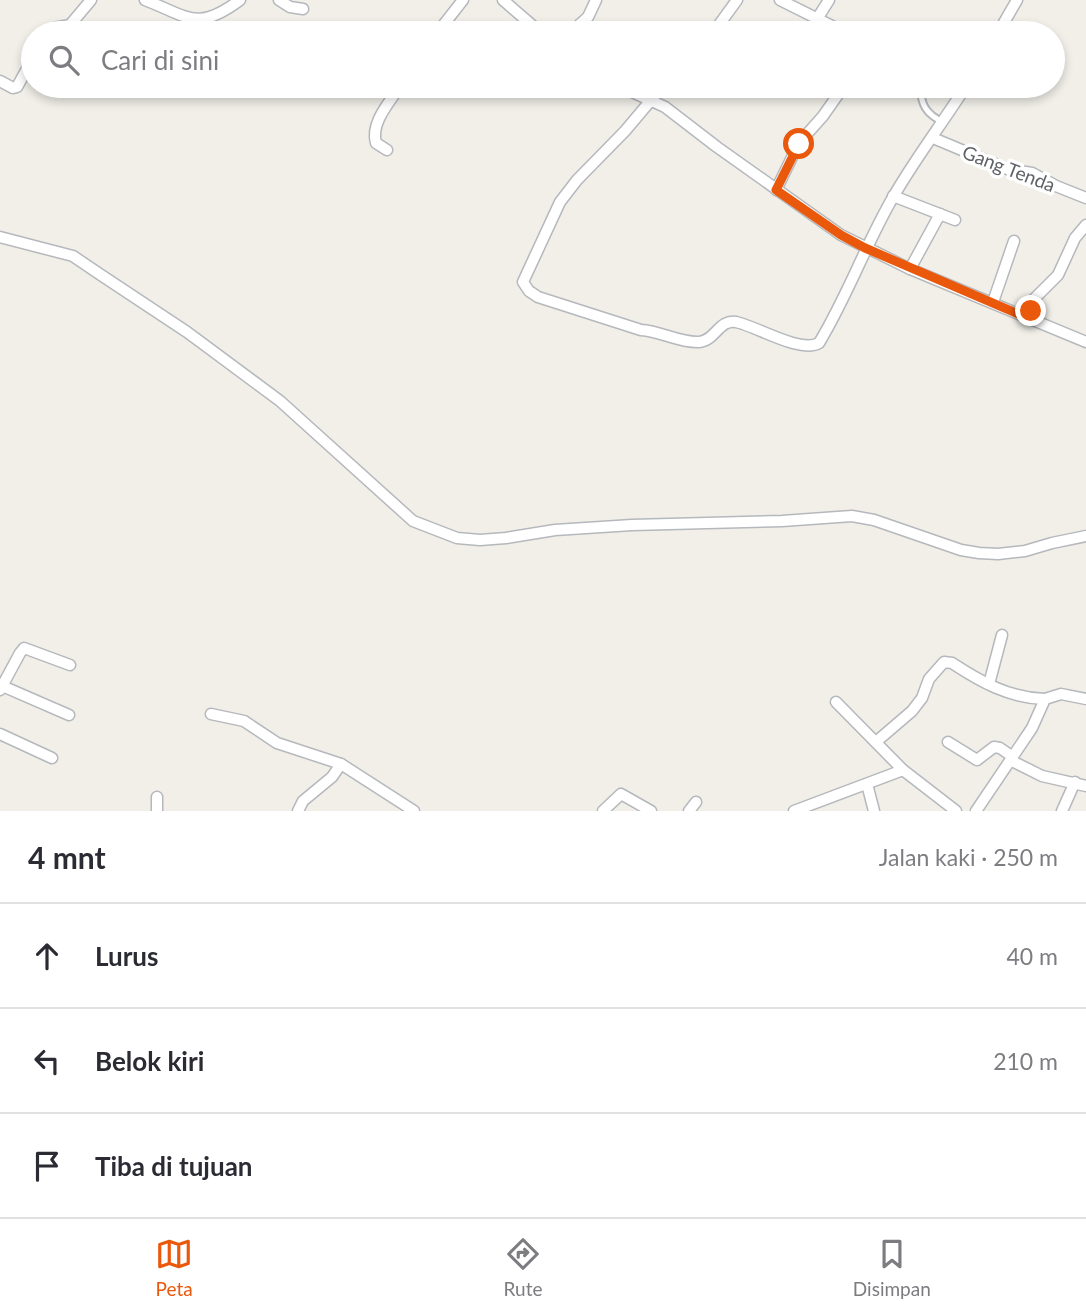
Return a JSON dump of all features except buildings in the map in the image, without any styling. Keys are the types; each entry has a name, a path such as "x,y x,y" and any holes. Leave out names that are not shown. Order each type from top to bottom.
{"street":[{"path":"73,21 91,0"},
{"path":"145,0 191,20 206,19 223,12 240,0"},
{"path":"279,0 290,8 303,9"},
{"path":"446,21 463,0"},
{"path":"503,0 527,21"},
{"path":"584,21 596,0"},
{"path":"722,21 737,0"},
{"path":"780,0 821,21"},
{"path":"817,19 829,0"},
{"path":"1005,21 1017,0"},
{"path":"0,82 13,88 17,87 21,80"},
{"path":"387,150 376,143 375,131 392,98"},
{"path":"776,190 799,144 835,98"},
{"path":"958,98 893,196 865,248 840,304 814,346 797,344 735,322 724,324 709,339 701,342 641,330 533,294 523,282 560,202 584,172 625,131 650,99 665,107 841,235 865,248 910,269 1086,342"},
{"name":"Gang Tenda","path":"933,138 1007,169 1032,173 1055,186 1086,198"},
{"path":"893,196 955,220"},
{"path":"910,269 940,214"},
{"path":"1032,320 1031,302 1058,275 1074,238 1086,225"},
{"path":"0,237 73,256 187,332 280,401 413,521 457,538 480,540 555,530 632,525 782,521 852,516 874,520 961,550 979,553 1025,551 1086,537"},
{"path":"993,302 1014,241"},
{"path":"989,684 1002,635"},
{"path":"69,665 24,648 1,687 69,715"},
{"path":"877,741 912,711 922,698 929,679 944,662 952,663 989,684 1024,698 1045,699 1061,694 1086,699"},
{"path":"976,811 1032,728 1045,699"},
{"path":"836,702 903,770 956,811"},
{"path":"211,714 237,718 277,743 341,764 414,811"},
{"path":"0,734 52,758"},
{"path":"948,742 977,760 994,747 1000,748 1012,759 1042,776 1086,786"},
{"path":"299,811 303,801 332,777 341,764"},
{"path":"794,811 903,770"},
{"path":"1062,811 1074,782"},
{"path":"867,784 874,811"},
{"path":"603,811 622,794 651,811"},
{"path":"157,797 157,811"},
{"path":"689,811 696,802"}],"lane":[{"path":"923,98 927,113 943,122"}],"route":[{"path":"799,144 776,190 841,235 865,248 1032,320 1031,311"}]}
